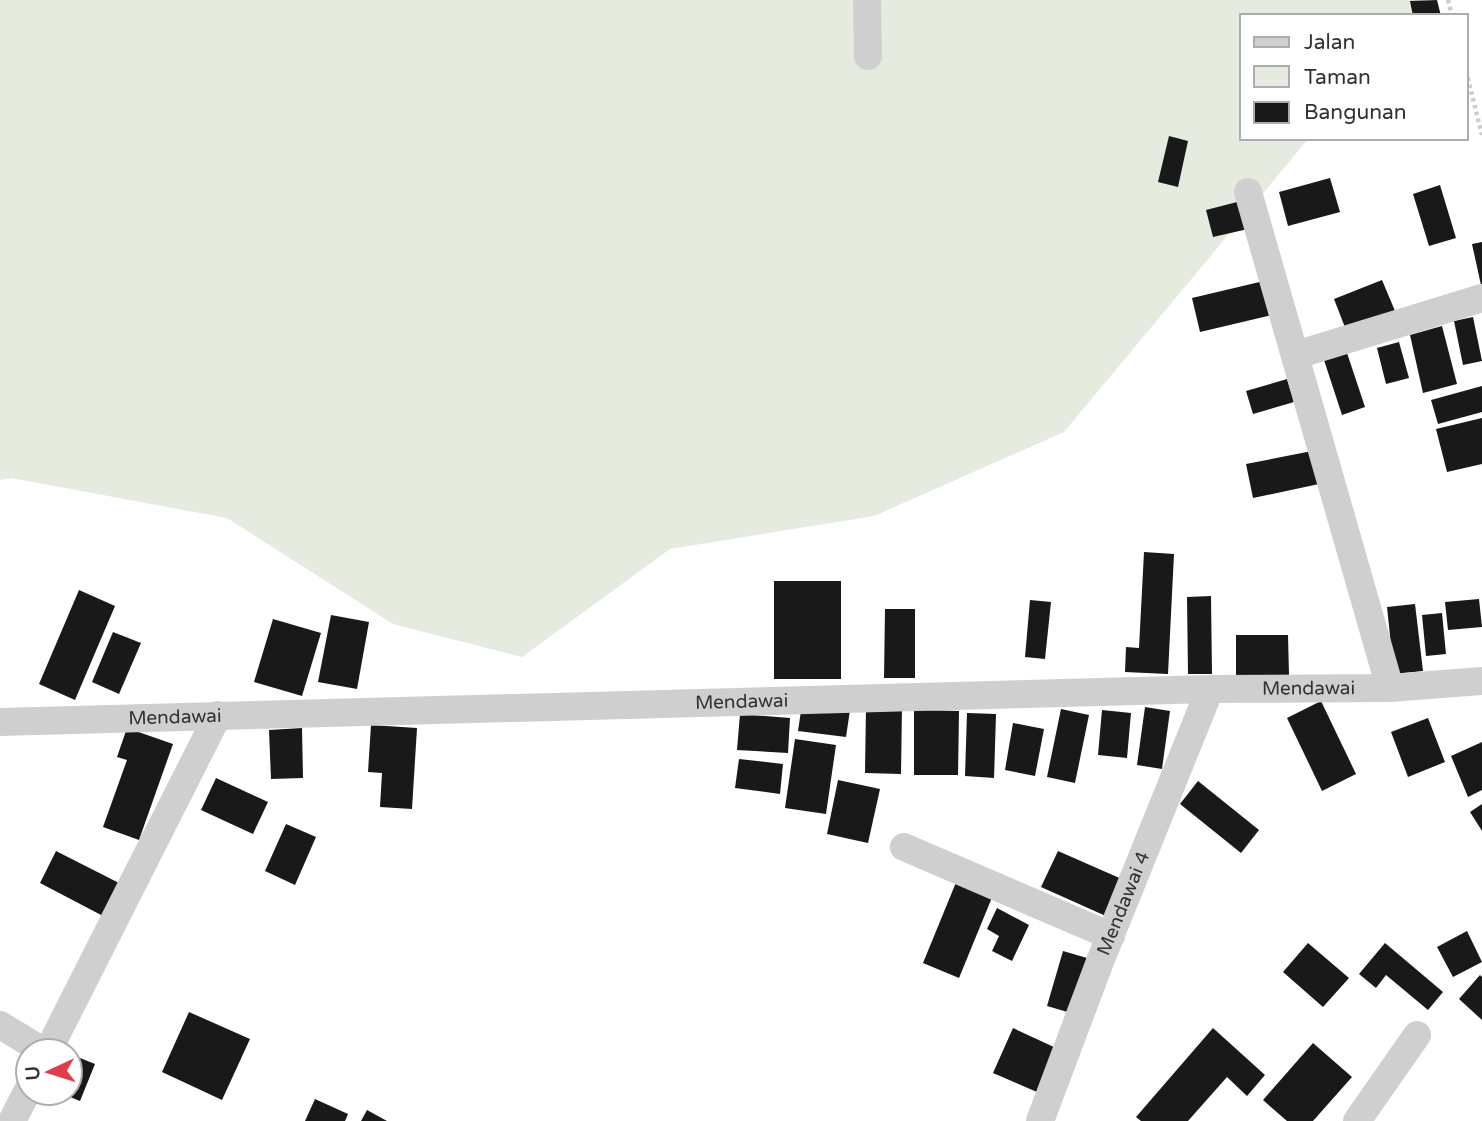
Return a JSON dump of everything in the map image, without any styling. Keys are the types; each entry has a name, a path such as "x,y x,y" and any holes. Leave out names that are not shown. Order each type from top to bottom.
{"street":[{"path":"867,0 868,56"},
{"path":"1248,192 1390,688"},
{"path":"1296,355 1482,299"},
{"name":"Mendawai","path":"0,722 1210,689 1390,688 1482,681"},
{"name":"Mendawai 4","path":"1040,1121 1210,689"},
{"path":"52,1037 218,715"},
{"path":"904,848 1111,936"},
{"path":"0,1025 21,1037"},
{"path":"1357,1121 1417,1035"}],"path":[{"path":"1468,79 1482,135"}],"green space":[{"path":"0,0 1425,0 1414,14 1240,14 1240,140 1307,140 1064,432 874,516 670,549 522,657 393,624 227,518 11,478 0,480"}],"building":[{"path":"1437,0 1440,14 1413,14 1410,1"},
{"path":"1169,136 1188,141 1178,187 1158,182"},
{"path":"1330,178 1340,212 1288,226 1279,192"},
{"path":"1440,185 1456,238 1429,246 1413,194"},
{"path":"1241,201 1248,229 1213,237 1206,210"},
{"path":"1482,242 1482,285 1481,285 1472,244"},
{"path":"1268,280 1276,314 1200,332 1192,298"},
{"path":"1382,280 1395,311 1346,330 1334,299"},
{"path":"1473,317 1482,361 1463,365 1454,321"},
{"path":"1442,326 1457,384 1423,393 1410,335"},
{"path":"1399,342 1409,378 1386,384 1377,348"},
{"path":"1347,353 1365,407 1342,415 1324,360"},
{"path":"1287,379 1294,402 1253,414 1246,391"},
{"path":"1482,386 1482,412 1438,424 1431,400"},
{"path":"1482,418 1482,464 1447,472 1436,429"},
{"path":"1312,451 1319,484 1253,498 1246,464"},
{"path":"1144,552 1174,554 1168,674 1125,672 1126,647 1139,648"},
{"path":"774,581 841,581 841,679 774,679"},
{"path":"79,590 115,606 75,700 39,684"},
{"path":"1211,596 1212,674 1188,674 1187,597"},
{"path":"1479,599 1482,627 1448,630 1445,602"},
{"path":"1030,600 1051,602 1045,659 1025,657"},
{"path":"1415,604 1423,671 1394,674 1387,607"},
{"path":"885,609 915,609 915,678 884,678"},
{"path":"1442,613 1446,654 1426,656 1422,615"},
{"path":"331,615 369,622 357,689 318,682"},
{"path":"273,619 321,633 302,696 254,682"},
{"path":"113,632 141,643 119,694 92,682"},
{"path":"1236,635 1288,635 1289,675 1236,675"},
{"path":"1321,701 1356,774 1322,791 1287,718"},
{"path":"802,704 850,710 846,737 798,731"},
{"path":"866,707 902,707 901,774 865,773"},
{"path":"1145,707 1170,711 1162,769 1137,765"},
{"path":"1061,709 1089,715 1075,783 1047,777"},
{"path":"914,710 959,711 958,775 914,775"},
{"path":"1102,710 1131,713 1127,758 1098,755"},
{"path":"967,713 996,714 994,778 965,776"},
{"path":"740,714 790,718 788,753 737,750"},
{"path":"1428,718 1445,762 1408,777 1391,732"},
{"path":"1013,723 1044,729 1035,776 1005,770"},
{"path":"371,725 417,728 412,809 380,807 382,773 368,772"},
{"path":"127,728 173,744 139,840 103,827 127,760 117,757"},
{"path":"302,728 303,778 271,779 269,730"},
{"path":"795,739 836,745 826,814 785,808"},
{"path":"1482,742 1482,790 1468,797 1451,756"},
{"path":"739,759 783,764 780,794 735,788"},
{"path":"216,778 268,802 253,834 201,810"},
{"path":"838,780 880,789 868,843 827,834"},
{"path":"1198,781 1259,830 1241,853 1180,804"},
{"path":"1482,804 1482,831 1470,812"},
{"path":"286,824 316,837 295,885 265,871"},
{"path":"56,851 119,883 103,916 40,883"},
{"path":"1058,851 1124,880 1108,917 1041,887"},
{"path":"957,880 993,895 959,978 923,963"},
{"path":"997,908 1029,925 1012,961 992,951 999,936 987,929"},
{"path":"1467,931 1482,962 1453,977 1437,947"},
{"path":"1308,943 1349,978 1323,1007 1283,972"},
{"path":"1385,943 1443,992 1428,1010 1386,975 1376,988 1359,974"},
{"path":"1063,951 1087,958 1071,1013 1047,1006"},
{"path":"1480,975 1482,977 1482,1020 1459,999"},
{"path":"189,1012 250,1039 222,1100 162,1072"},
{"path":"1013,1028 1056,1048 1037,1092 993,1073"},
{"path":"1213,1028 1265,1075 1247,1096 1227,1077 1188,1121 1141,1121 1136,1117"},
{"path":"1313,1043 1352,1077 1313,1121 1287,1121 1263,1100"},
{"path":"84,1060 95,1064 84,1091"},
{"path":"315,1099 348,1114 345,1121 305,1121"},
{"path":"367,1110 387,1121 361,1121"}]}
